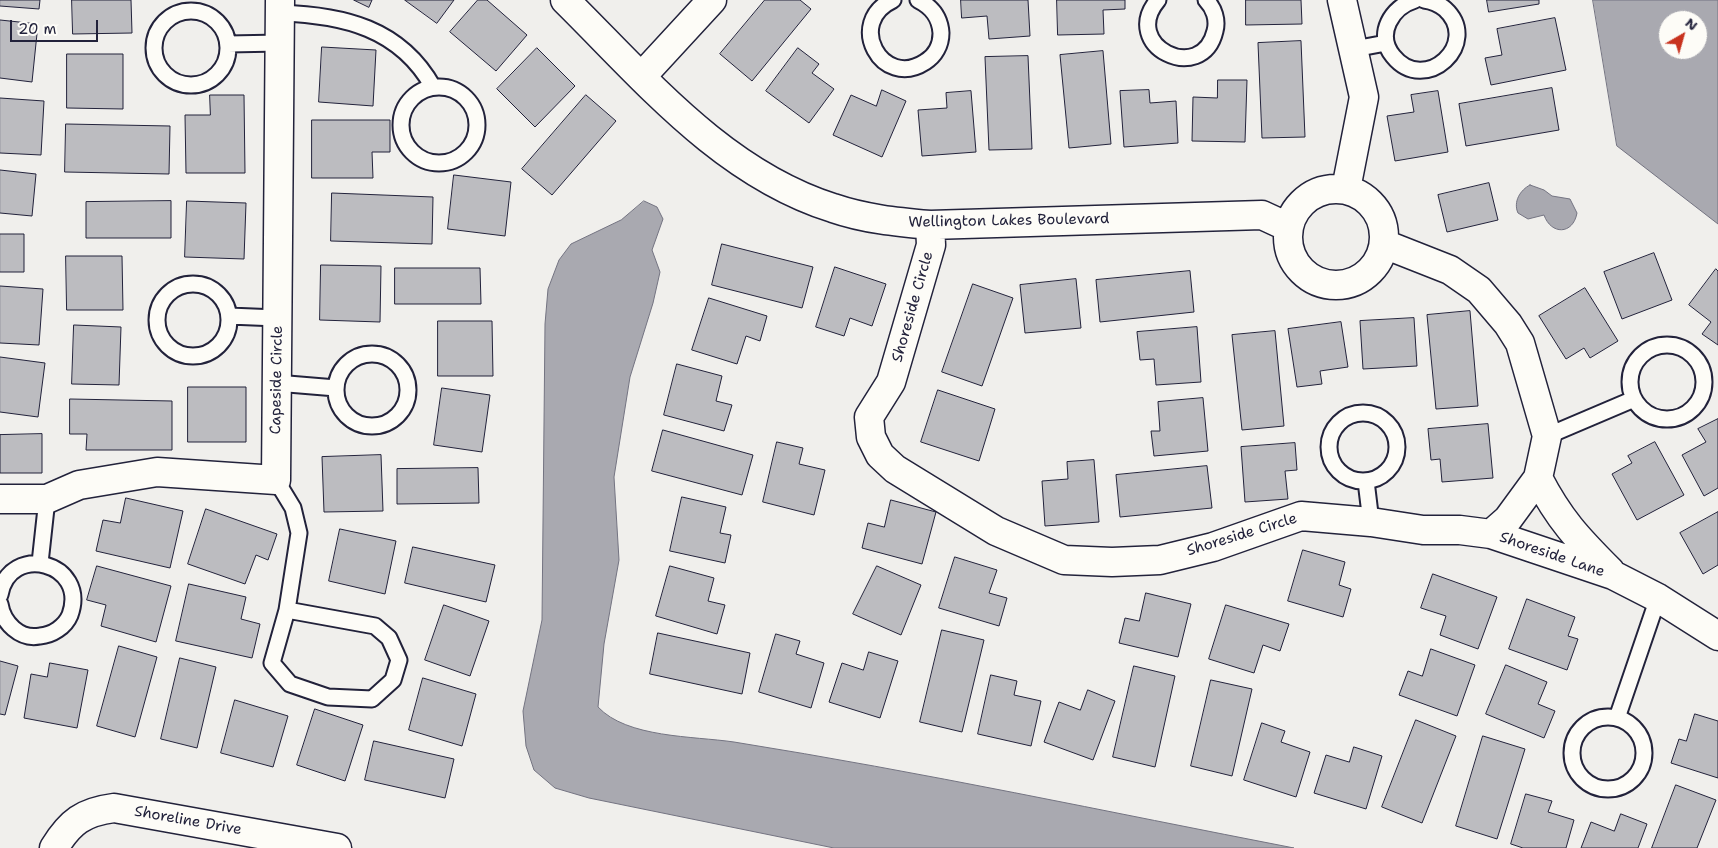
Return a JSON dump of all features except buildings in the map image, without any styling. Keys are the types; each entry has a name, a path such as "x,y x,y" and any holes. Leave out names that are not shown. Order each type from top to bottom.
{"street":[{"name":"Wellington Lakes Boulevard","path":"565,0 702,135 742,165 786,190 833,208 881,220 930,225 1262,215 1288,227"},
{"path":"642,76 712,0"},
{"path":"1342,0 1364,96 1346,189"},
{"name":"Capeside Circle","path":"276,480 280,6"},
{"path":"1330,188 1346,189 1360,194 1371,203 1379,215 1384,229 1384,244 1379,258 1370,271 1358,280 1343,285 1328,285 1313,280 1300,270 1292,258 1287,243 1288,227 1293,213 1302,200 1315,192 1330,188"},
{"name":"Shoreside Circle","path":"930,225 931,245 891,382 868,417 871,437 880,455 895,469 996,531 1064,560 1112,562 1160,560 1213,547 1301,516 1371,522 1423,530 1460,530 1490,534"},
{"path":"1384,244 1450,270 1479,290 1508,324 1520,343 1547,436 1538,478 1513,513 1490,534"},
{"path":"0,498 47,499 79,485 157,472 276,480"},
{"name":"Shoreside Lane","path":"1538,478 1559,515 1575,536 1614,575"},
{"name":"Shoreside Lane","path":"1490,534 1614,575 1658,598 1718,636"},
{"name":"Shoreline Drive","path":"54,848 76,820 94,810 114,808 337,848"}],"lane":[{"path":"893,0 877,12 872,22 870,34 872,45 878,55 886,63 897,68 920,66 930,60 937,50 941,39 941,27 937,16 929,6 918,0"},
{"path":"1158,0 1149,17 1148,28 1151,38 1166,54 1187,58 1207,48 1214,38 1217,26 1215,14 1206,0"},
{"path":"1415,0 1405,3 1389,19 1386,31 1386,44 1398,62 1408,68 1419,70 1430,69 1441,64 1449,57 1456,42 1455,24 1449,13 1440,5 1424,0"},
{"path":"280,6 319,14 368,28 398,45 424,72 433,87"},
{"path":"187,11 209,16 218,23 225,32 228,44 227,56 222,69 213,78 202,84 190,85 177,82 166,75 158,65 154,53 155,40 159,29 176,14 187,11"},
{"path":"228,44 280,43"},
{"path":"1354,49 1386,44"},
{"path":"433,87 446,87 458,92 467,99 474,110 477,122 476,134 471,146 462,155 451,161 426,160 415,154 407,145 402,133 401,121 408,104 421,91 433,87"},
{"path":"187,284 199,284 220,295 229,316 228,329 224,340 204,356 192,357 180,354 169,348 161,338 157,327 156,315 164,299 176,288 187,284"},
{"path":"229,316 277,318"},
{"path":"1674,346 1694,357 1701,367 1704,379 1703,391 1698,403 1689,412 1678,418 1665,419 1653,416 1642,410 1634,399 1630,388 1630,376 1634,365 1650,349 1674,346"},
{"path":"366,354 379,354 391,359 400,367 406,377 409,389 407,402 393,420 383,425 371,426 360,424 350,419 342,410 337,400 336,388 339,376 346,365 355,358 366,354"},
{"path":"276,383 336,388"},
{"path":"1547,436 1634,399"},
{"path":"1356,413 1368,413 1387,423 1396,442 1396,453 1389,468 1377,478 1366,480 1354,480 1340,471 1330,457 1328,446 1336,424 1345,417 1356,413"},
{"path":"276,480 293,508 299,532 287,610 272,663 290,684 328,697 372,699 392,680 399,660 389,638 375,626 287,610"},
{"path":"1366,480 1371,522"},
{"path":"40,563 47,499"},
{"path":"0,595 8,577 16,569 28,564 40,563 62,573 69,583 73,595 68,619 60,628 50,634 38,637 26,636 16,630 7,622 0,604"},
{"path":"1617,718 1658,598"},
{"path":"1605,716 1617,718 1636,730 1642,740 1643,762 1638,772 1625,784 1609,789 1597,787 1586,781 1578,772 1573,755 1576,737 1583,727 1593,720 1605,716"}],"shaded area":[{"path":"1593,0 1718,0 1718,224 1617,146"},
{"path":"1530,185 1544,190 1552,196 1570,199 1577,213 1575,220 1567,229 1556,229 1547,222 1544,215 1528,219 1518,213 1516,205 1518,197"},
{"path":"644,201 657,207 663,219 652,250 660,272 653,303 630,377 614,477 619,560 604,644 598,707 610,717 626,725 662,734 734,742 875,766 1294,848 834,848 589,798 555,788 534,770 526,746 523,711 542,620 545,324 548,289 559,260 571,244 621,220"}]}
